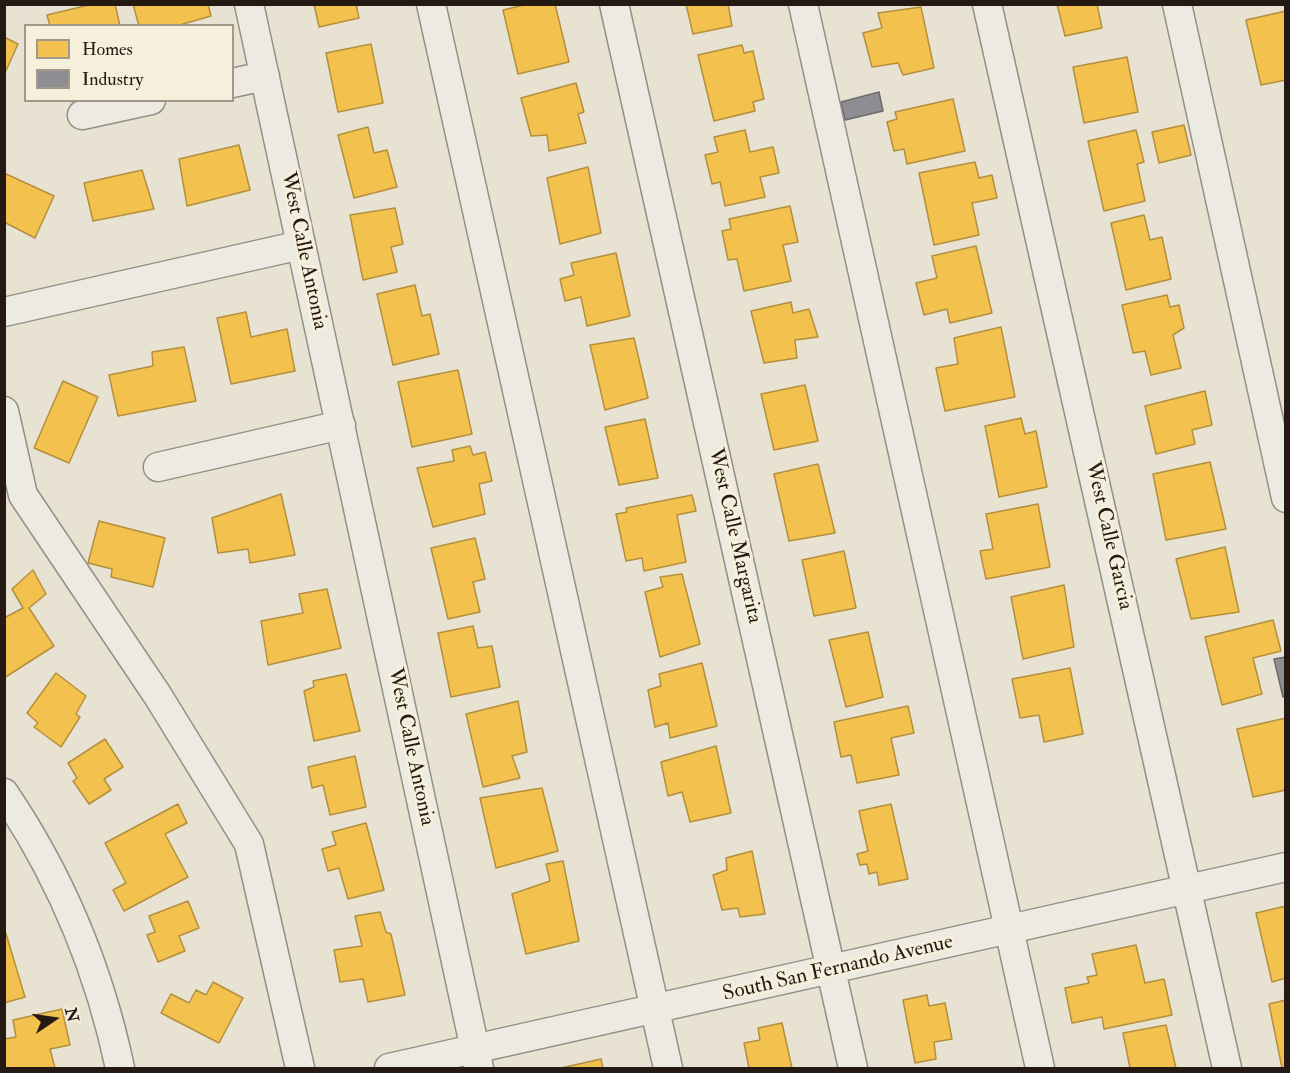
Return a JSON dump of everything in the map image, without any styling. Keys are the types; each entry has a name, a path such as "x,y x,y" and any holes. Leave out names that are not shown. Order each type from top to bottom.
{"street":[{"name":"West Calle Antonia","path":"249,4 477,1060"},
{"path":"431,4 668,1068"},
{"name":"West Calle Margarita","path":"614,4 853,1068"},
{"path":"803,4 1040,1068"},
{"name":"West Calle Garcia","path":"987,4 1227,1068"},
{"path":"1177,4 1286,498"},
{"path":"234,83 265,76"},
{"path":"82,115 142,102"},
{"path":"4,312 301,245"},
{"path":"4,411 23,495 158,696 249,844 300,1068"},
{"path":"158,467 341,424"},
{"path":"4,793 57,880 110,1023 120,1068"},
{"name":"South San Fernando Avenue","path":"389,1068 477,1060 655,1010 1286,867"}],"building: Homes":[{"path":"93,4 115,4 120,24 49,24 47,15"},
{"path":"133,4 208,4 211,16 183,24 138,24"},
{"path":"314,4 356,4 359,18 319,27"},
{"path":"528,4 555,4 569,62 518,74 503,10"},
{"path":"686,4 728,4 732,26 693,34"},
{"path":"1057,4 1097,4 1102,28 1065,36"},
{"path":"921,7 934,68 903,75 898,63 872,67 863,33 882,28 878,13"},
{"path":"1286,11 1286,80 1261,85 1246,20"},
{"path":"4,37 18,44 4,75"},
{"path":"371,44 383,103 338,112 326,53"},
{"path":"742,45 744,53 753,51 764,99 753,102 755,111 714,121 698,55"},
{"path":"1127,57 1138,112 1084,123 1073,67"},
{"path":"576,83 584,112 578,114 586,143 549,151 547,135 531,136 521,98"},
{"path":"953,99 965,151 907,164 904,149 894,151 887,122 897,119 895,112"},
{"path":"1184,125 1191,155 1159,163 1152,132"},
{"path":"368,127 374,153 387,150 397,187 354,198 338,135"},
{"path":"745,130 750,152 773,147 779,173 760,177 765,197 725,206 720,182 712,184 705,155 718,152 714,137"},
{"path":"1136,130 1144,162 1137,164 1145,201 1104,211 1088,141"},
{"path":"239,145 250,190 187,206 179,159"},
{"path":"975,162 979,178 992,175 997,198 972,203 979,235 934,245 919,173"},
{"path":"588,167 601,233 560,244 547,178"},
{"path":"142,170 154,209 93,221 84,183"},
{"path":"4,173 54,196 35,238 4,222"},
{"path":"790,206 798,242 783,245 791,281 744,291 737,259 728,260 722,231 731,229 729,219"},
{"path":"395,208 403,244 391,247 397,272 363,280 350,215"},
{"path":"1144,215 1150,240 1162,237 1171,279 1126,290 1111,223"},
{"path":"976,246 992,313 950,323 947,309 924,315 916,283 937,278 932,256"},
{"path":"616,253 630,316 587,326 581,297 565,301 560,279 574,275 571,263"},
{"path":"415,285 422,316 430,314 439,354 393,365 377,294"},
{"path":"1167,295 1170,307 1179,305 1184,328 1173,335 1181,368 1151,375 1145,351 1133,353 1122,305"},
{"path":"791,302 793,313 809,309 818,337 795,340 797,358 764,363 751,311"},
{"path":"246,312 251,337 287,329 295,371 231,384 217,318"},
{"path":"1001,327 1015,397 945,411 936,368 958,364 954,338"},
{"path":"634,338 648,398 605,410 590,345"},
{"path":"184,347 196,401 118,416 109,375 153,366 152,352"},
{"path":"458,370 472,434 412,447 398,382"},
{"path":"63,381 98,397 69,463 34,448"},
{"path":"805,385 818,441 774,450 761,394"},
{"path":"1205,391 1212,425 1192,430 1195,444 1156,454 1145,406"},
{"path":"1021,418 1025,434 1036,431 1047,487 999,497 985,426"},
{"path":"645,419 658,478 619,485 605,427"},
{"path":"470,446 473,455 485,452 492,481 479,484 485,514 433,527 417,468 454,461 452,450"},
{"path":"1210,462 1226,529 1166,540 1153,474"},
{"path":"818,464 835,533 789,541 774,474"},
{"path":"281,494 295,555 250,563 248,549 218,553 212,518"},
{"path":"692,495 696,511 677,515 686,562 644,571 642,558 626,561 616,514 627,512 626,508"},
{"path":"1038,504 1050,567 986,579 980,551 993,549 986,514"},
{"path":"99,521 165,538 153,587 111,577 112,569 88,563"},
{"path":"475,538 485,579 473,582 480,612 448,619 431,548"},
{"path":"1225,547 1239,612 1191,619 1176,559"},
{"path":"844,551 856,608 814,616 802,560"},
{"path":"33,570 46,594 29,608 54,646 4,678 4,618 23,608 12,589"},
{"path":"682,574 700,644 660,657 645,592 663,587 660,577"},
{"path":"1064,585 1074,647 1023,659 1011,597"},
{"path":"327,589 341,648 268,665 261,621 303,613 299,594"},
{"path":"1273,620 1281,651 1253,658 1262,694 1222,705 1205,637"},
{"path":"473,626 478,648 492,646 500,687 451,697 438,633"},
{"path":"868,632 883,697 846,707 829,640"},
{"path":"702,663 717,726 670,738 668,723 655,727 648,690 661,686 659,674"},
{"path":"1070,668 1083,734 1044,742 1039,715 1020,718 1012,679"},
{"path":"56,673 86,696 76,714 80,717 61,747 34,727 38,723 27,713"},
{"path":"346,674 360,731 314,741 304,691 314,687 313,681"},
{"path":"518,701 527,752 512,756 520,778 483,787 466,714"},
{"path":"908,706 914,733 891,738 899,775 857,783 851,755 841,757 834,722"},
{"path":"1286,718 1286,790 1253,797 1237,729"},
{"path":"105,739 123,767 104,779 111,790 89,804 73,781 77,778 68,763"},
{"path":"716,746 731,813 690,822 682,792 668,796 661,762"},
{"path":"355,756 366,807 330,815 323,785 312,788 308,767"},
{"path":"542,788 558,851 496,868 480,798"},
{"path":"178,804 187,823 165,834 188,877 124,911 113,890 126,883 105,843"},
{"path":"891,804 908,879 879,885 877,872 869,874 867,864 860,865 857,854 868,851 859,811"},
{"path":"366,823 384,890 348,899 339,868 328,871 322,849 336,845 332,832"},
{"path":"752,851 765,914 740,917 738,908 722,910 713,875 727,870 726,858"},
{"path":"563,861 579,941 526,954 512,894 550,881 546,864"},
{"path":"188,901 199,928 179,936 185,951 158,962 147,935 155,932 149,916"},
{"path":"1286,906 1286,978 1272,982 1256,913"},
{"path":"380,912 386,932 391,934 405,995 368,1002 363,979 340,982 334,950 362,946 355,916"},
{"path":"4,927 25,997 4,1003"},
{"path":"1136,945 1145,983 1164,979 1172,1015 1104,1029 1102,1017 1072,1023 1065,988 1089,983 1087,977 1097,975 1092,954"},
{"path":"213,982 243,998 219,1043 161,1013 171,994 189,1003 196,990 206,995"},
{"path":"927,995 929,1006 945,1003 952,1039 934,1042 936,1059 915,1063 903,1000"},
{"path":"1286,1000 1286,1068 1282,1068 1269,1004"},
{"path":"62,1009 70,1045 50,1049 55,1068 4,1068 4,1039 16,1037 13,1020"},
{"path":"782,1023 792,1068 749,1068 744,1043 760,1040 758,1028"},
{"path":"1166,1025 1176,1068 1130,1068 1123,1033"},
{"path":"601,1059 603,1068 561,1068"}],"building: Industry":[{"path":"879,92 883,111 845,120 841,102"},
{"path":"1286,657 1286,696 1283,697 1274,659"}]}
